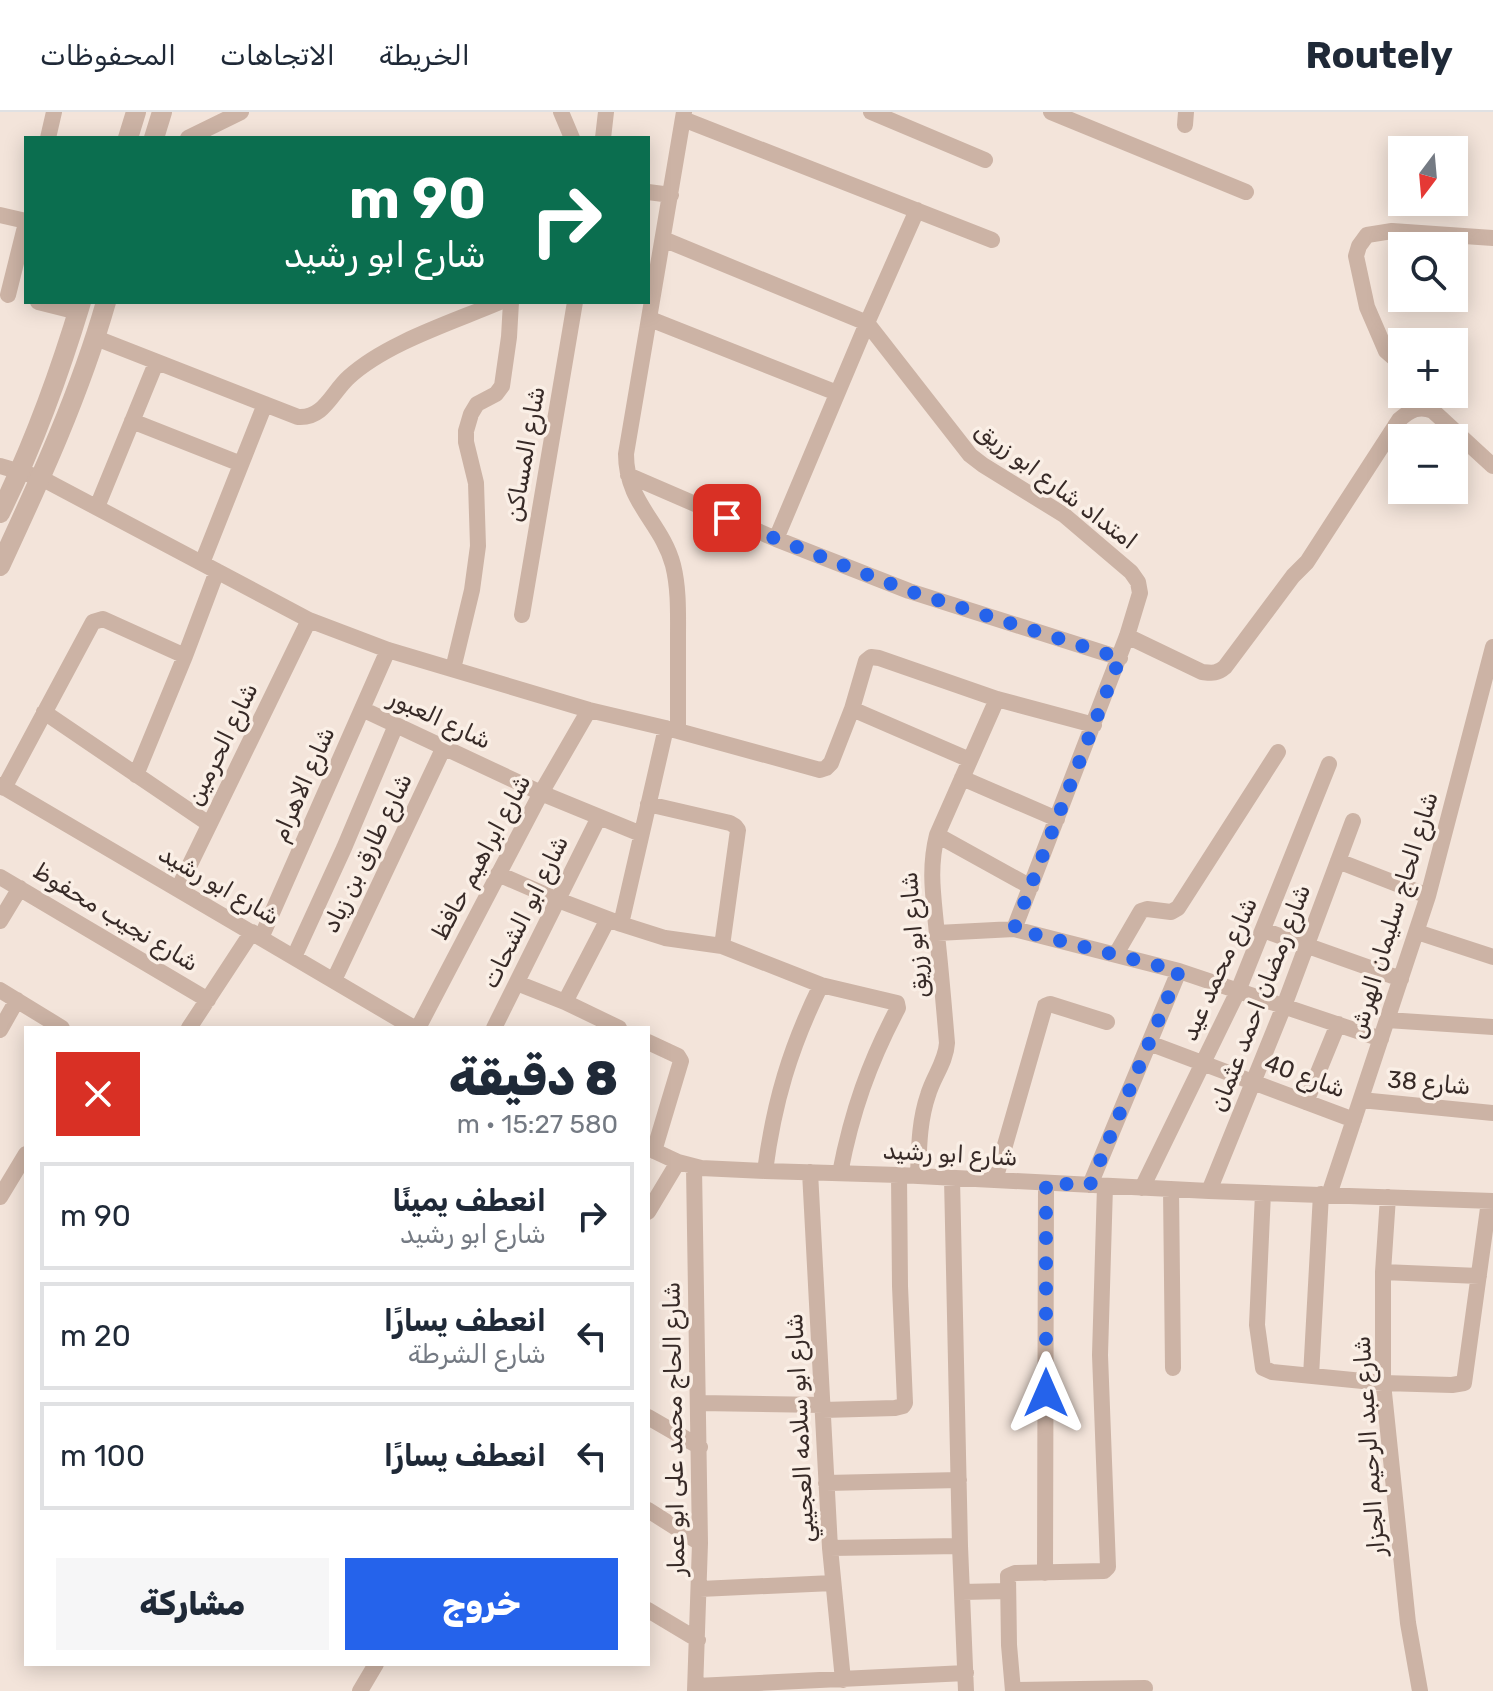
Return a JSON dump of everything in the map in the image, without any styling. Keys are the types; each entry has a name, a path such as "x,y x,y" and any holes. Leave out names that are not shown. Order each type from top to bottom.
{"street":[{"path":"48,136 54,112"},
{"path":"128,136 134,112 159,123"},
{"path":"192,136 241,112"},
{"path":"561,112 571,136"},
{"path":"603,136 606,112"},
{"path":"871,112 985,160"},
{"path":"1051,112 1246,192"},
{"path":"565,1002 614,922 672,730 678,597 673,567 668,548 636,499 628,475 626,454 684,115 992,240"},
{"path":"650,192 671,195"},
{"path":"776,539 917,210"},
{"path":"0,215 24,221"},
{"path":"24,229 4,294 24,299"},
{"path":"1388,353 1367,307 1356,256 1367,235 1392,231 1493,238"},
{"path":"663,239 867,323"},
{"path":"0,513 21,472 49,399 79,307 54,304"},
{"path":"0,566 41,478 96,338 105,304"},
{"path":"96,338 298,417 308,417 317,413 349,377 376,358 495,304"},
{"path":"453,669 472,590 478,546 476,483 466,431 477,404 496,394 502,386 511,304"},
{"name":"شارع المساكن","path":"522,615 575,304"},
{"path":"650,319 837,393"},
{"name":"امتداد شارع ابو زريق","path":"867,323 970,455 1064,515 1131,572 1138,582 1140,593 1120,658 1014,929"},
{"path":"97,507 156,363"},
{"path":"136,775 185,656 241,464 265,404"},
{"path":"1127,636 1202,672 1219,672 1307,562 1399,420 1413,408"},
{"path":"1431,408 1493,466"},
{"path":"132,421 241,464"},
{"path":"0,466 41,478 309,620 388,650 589,710 820,770 831,763 866,661 871,657 997,699 1094,725"},
{"path":"628,475 776,539 909,591 1120,658"},
{"path":"2,787 90,625 96,620 103,619 185,656"},
{"name":"شارع الحرمين","path":"178,889 309,620"},
{"name":"شارع الحاج سليمان الهرش","path":"1311,1376 1325,1194 1354,1120 1417,932 1493,647"},
{"name":"شارع الاهرام","path":"190,1026 257,935 388,650"},
{"name":"شارع ابو زريق","path":"918,1176 920,1129 925,1104 947,1049 931,875 933,853 937,835 997,699"},
{"name":"شارع العبور","path":"362,709 541,793 641,834"},
{"path":"852,709 970,760"},
{"name":"شارع ابراهيم حافظ","path":"417,1026 541,793 589,710"},
{"path":"44,712 209,824"},
{"path":"294,957 396,725"},
{"name":"شارع طارق بن زياد","path":"334,980 444,747"},
{"path":"1116,954 1141,911 1171,912 1178,908 1278,752"},
{"name":"شارع محمد عيد","path":"1142,1188 1238,991 1329,764"},
{"path":"962,778 1057,819"},
{"name":"شارع ابو رشيد","path":"2,787 412,1026"},
{"path":"648,804 730,823 738,830 722,946"},
{"name":"شارع ابو الشحات","path":"495,1026 599,817"},
{"name":"شارع رمضان احمد عثمان","path":"1209,1191 1284,1006 1353,821"},
{"path":"937,835 1031,887"},
{"path":"1338,861 1428,896"},
{"path":"498,874 614,922 665,938 722,946 821,985 899,1005 856,1104 840,1173"},
{"name":"شارع نجيب محفوظ","path":"0,877 208,1000"},
{"path":"0,921 20,888"},
{"path":"937,933 1014,929 1179,971 1381,1039"},
{"path":"1263,930 1401,979"},
{"path":"1417,932 1493,957"},
{"path":"1145,1688 1013,1690 1006,1580 1010,1575 1104,1571 1108,1567 1097,1185 1179,971"},
{"path":"517,983 615,1026"},
{"path":"765,1171 770,1133 785,1069 821,985"},
{"path":"0,990 59,1026"},
{"path":"0,1030 17,1000"},
{"path":"995,1180 1045,1006 1050,1004 1107,1022"},
{"path":"379,1026 386,1011"},
{"path":"1387,1020 1493,1027"},
{"path":"1306,1102 1338,1024"},
{"path":"650,1043 678,1056 680,1063 651,1149"},
{"name":"شارع 40","path":"1149,1043 1354,1120"},
{"name":"شارع 38","path":"1361,1100 1493,1113"},
{"name":"شارع ابو رشيد","path":"651,1149 686,1164 765,1171 1491,1201"},
{"path":"0,1197 24,1157"},
{"path":"650,1209 686,1164"},
{"name":"شارع الحاج محمد على ابو عمار","path":"686,1164 700,1447 700,1589 695,1689"},
{"name":"شارع ابو سلامه العجيبي","path":"810,1172 830,1548 843,1680"},
{"path":"699,1403 903,1406 899,1175"},
{"path":"952,1178 966,1691"},
{"path":"1045,1573 1046,1183"},
{"path":"1171,1189 1173,1368"},
{"path":"1263,1193 1257,1325 1263,1368 1268,1372 1383,1383 1464,1383 1491,1201"},
{"name":"شارع عبد الرحيم الجزار","path":"1388,1197 1383,1272 1383,1383 1408,1623 1420,1691"},
{"path":"1383,1272 1479,1276"},
{"path":"650,1418 700,1447"},
{"path":"826,1483 959,1480"},
{"path":"650,1511 700,1543"},
{"path":"830,1548 960,1546"},
{"path":"700,1589 833,1583"},
{"path":"962,1592 1007,1591"},
{"path":"650,1611 698,1640"},
{"path":"360,1691 375,1666"},
{"path":"695,1689 966,1673"}],"route":[{"path":"727,518 909,591 1120,658 1014,929 1179,971 1090,1185 1046,1183 1046,1393"}]}
